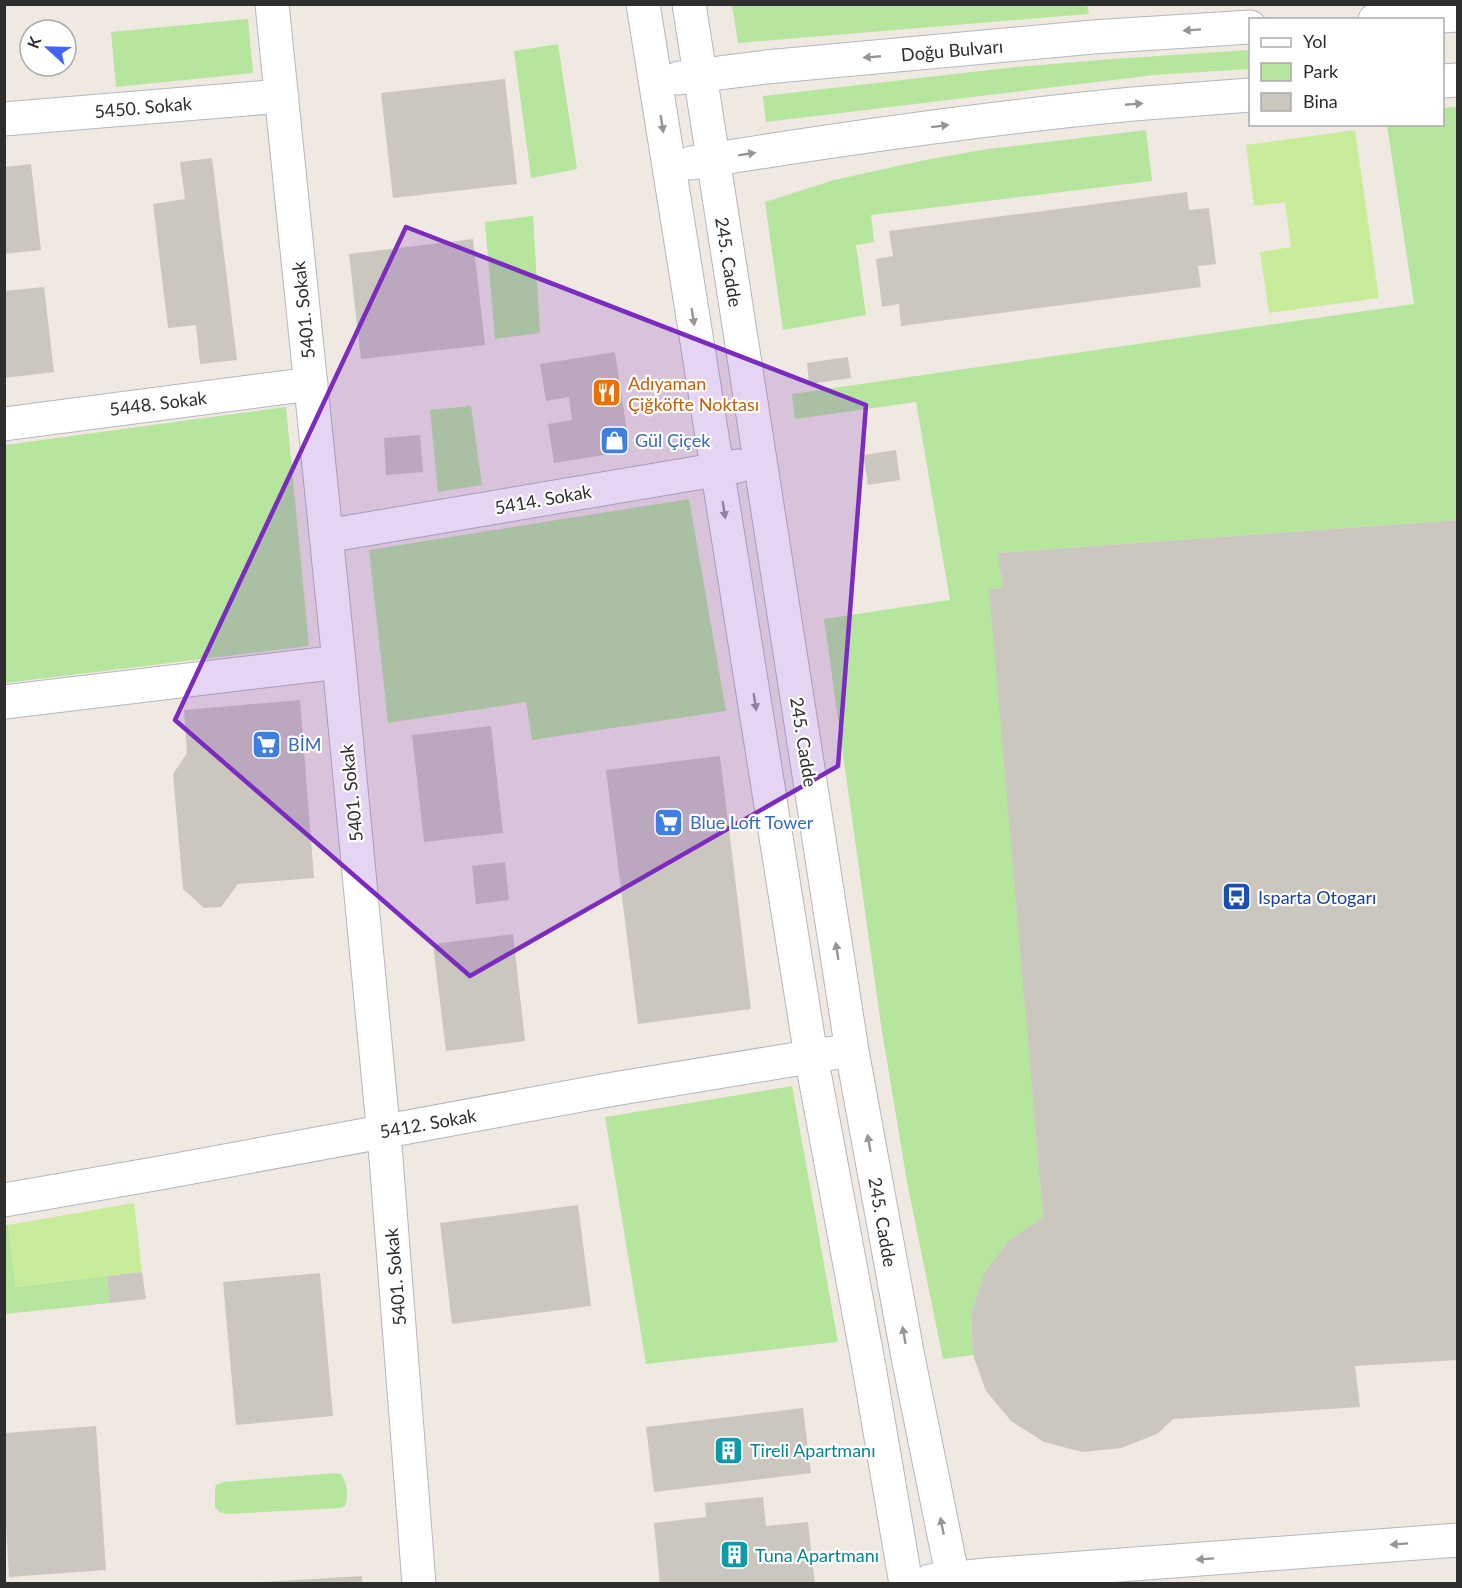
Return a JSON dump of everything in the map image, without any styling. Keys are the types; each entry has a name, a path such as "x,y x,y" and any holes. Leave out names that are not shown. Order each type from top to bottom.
{"street":[{"name":"5401. Sokak","path":"272,4 339,662 383,1131 419,1584"},
{"path":"643,4 811,1056 907,1584 1458,1540"},
{"name":"245. Cadde","path":"689,4 852,1051 908,1357 953,1581"},
{"path":"1409,18 1458,15"},
{"name":"Doğu Bulvarı","path":"654,81 824,62 1093,37 1249,27"},
{"name":"5450. Sokak","path":"4,119 282,96"},
{"path":"669,167 886,133 1132,104 1249,96"},
{"name":"5448. Sokak","path":"4,424 311,384"},
{"name":"5414. Sokak","path":"326,536 760,463"},
{"path":"4,702 339,662"},
{"name":"5412. Sokak","path":"4,1200 608,1090 852,1051"}],"highlighted area":[{"path":"406,227 866,405 838,766 470,976 175,720"}],"green space":[{"path":"732,5 1087,5 1089,14 738,43"},
{"path":"248,19 253,73 116,87 111,32"},
{"path":"558,44 577,169 531,178 514,51"},
{"path":"1249,50 1249,69 1154,75 766,122 763,96 1016,67"},
{"path":"1457,107 1457,520 997,553 1003,588 990,589 1043,1217 1009,1240 984,1273 971,1313 973,1355 943,1359 907,1182 881,1025 824,619 950,600 916,402 795,419 792,394 1414,304 1387,126 1444,126 1444,108"},
{"path":"1146,130 1152,181 871,215 874,242 856,245 866,315 783,330 765,202 834,180 925,160 988,149"},
{"path":"1355,130 1379,298 1269,313 1260,252 1291,247 1285,202 1254,206 1246,145"},
{"path":"533,216 540,333 495,339 485,222"},
{"path":"471,406 482,485 438,492 430,410"},
{"path":"286,407 309,646 5,683 5,445"},
{"path":"689,499 726,711 532,740 526,702 388,723 369,550"},
{"path":"792,1086 838,1342 646,1364 605,1117"},
{"path":"134,1203 142,1272 16,1287 8,1225"},
{"path":"5,1225 8,1225 16,1287 107,1276 110,1303 5,1314"},
{"path":"341,1474 347,1490 345,1506 340,1508 227,1514 219,1512 215,1507 216,1485 223,1482"}],"building":[{"path":"505,79 517,184 393,198 381,93"},
{"path":"212,158 237,360 200,364 196,325 168,328 153,204 185,199 180,162"},
{"path":"31,164 41,250 4,254 4,167"},
{"path":"1187,192 1189,210 1209,208 1216,264 1198,266 1201,287 901,326 899,304 882,307 876,259 893,256 889,231"},
{"path":"473,239 485,345 361,359 349,254"},
{"path":"44,287 54,372 4,378 4,291"},
{"path":"615,352 630,451 554,463 548,424 572,420 569,397 546,401 540,364"},
{"path":"848,357 851,378 809,384 807,363"},
{"path":"420,435 423,472 386,475 384,438"},
{"path":"896,450 900,480 868,485 863,455"},
{"name":"Isparta Otogarı","path":"1458,520 1458,1360 1355,1366 1360,1407 1173,1419 1157,1434 1121,1448 1082,1452 1044,1442 1011,1421 986,1391 973,1355 971,1313 984,1273 1009,1240 1043,1217 989,589 1003,588 997,553"},
{"path":"300,700 314,878 238,884 221,907 204,908 183,889 173,774 187,753 184,710"},
{"path":"491,726 503,833 424,842 412,735"},
{"path":"720,756 751,1009 638,1024 606,770"},
{"path":"505,862 509,900 476,904 472,866"},
{"path":"513,934 525,1041 446,1051 433,944"},
{"path":"578,1205 591,1306 452,1324 440,1223"},
{"path":"142,1272 146,1299 110,1303 107,1276"},
{"path":"320,1273 333,1416 236,1425 223,1282"},
{"name":"Tireli Apartmanı","path":"803,1408 811,1473 654,1492 646,1427"},
{"path":"96,1426 106,1570 9,1577 5,1507 5,1433"},
{"name":"Tuna Apartmanı","path":"763,1497 766,1526 808,1522 815,1584 660,1584 654,1523 706,1517 705,1503"},
{"path":"362,1576 362,1584 263,1584 263,1582"}],"place":[{"name":"Adıyaman Çiğköfte Noktası","path":"607,393"},
{"name":"Gül Çiçek","path":"614,440"},
{"name":"BİM","path":"267,744"},
{"name":"Blue Loft Tower","path":"669,822"},
{"name":"Isparta Otogarı","path":"1237,897"},
{"name":"Tireli Apartmanı","path":"729,1450"},
{"name":"Tuna Apartmanı","path":"734,1555"}]}
